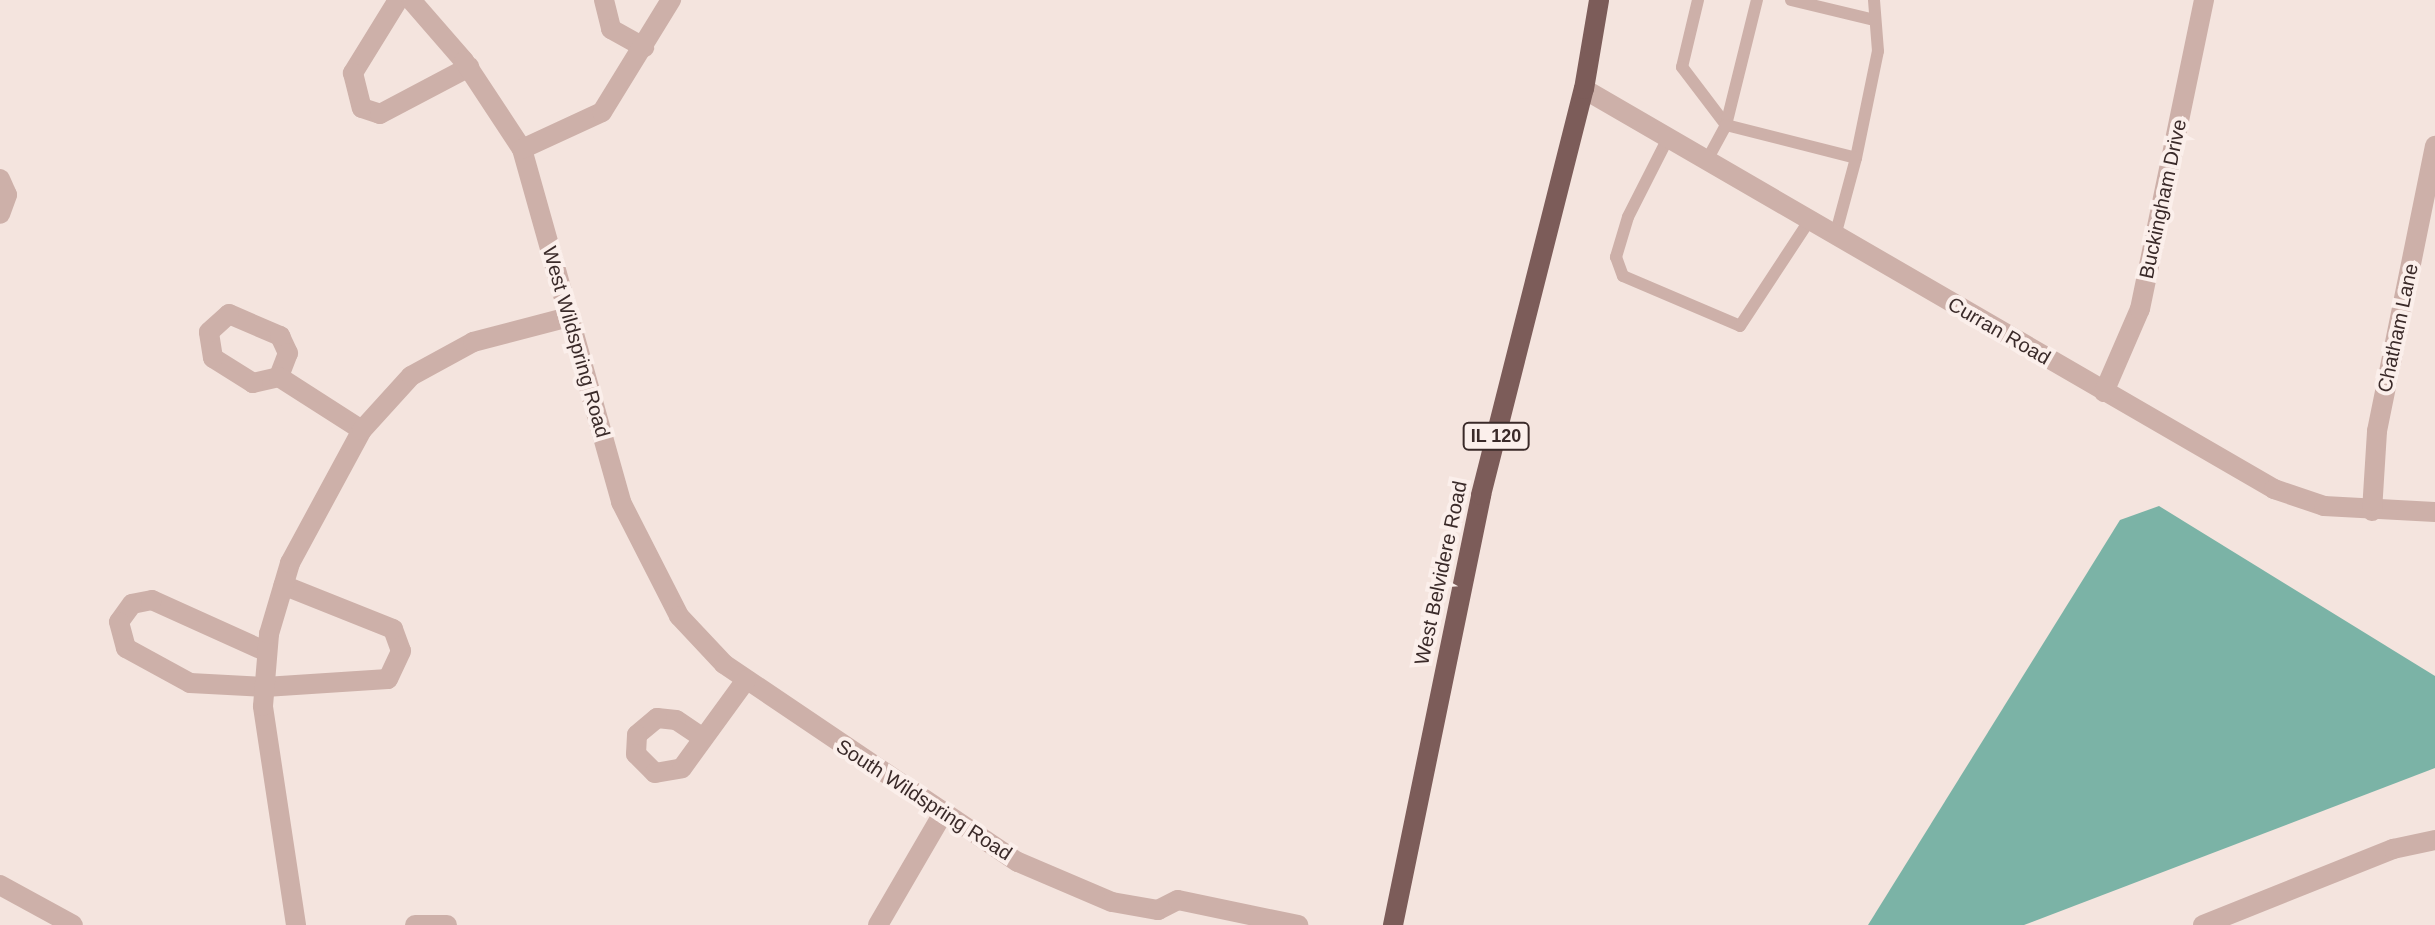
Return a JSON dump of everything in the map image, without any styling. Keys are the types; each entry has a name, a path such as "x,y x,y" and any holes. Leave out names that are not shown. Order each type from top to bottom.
{"main road":[{"name":"West Belvidere Road","path":"1393,925 1481,495 1584,89 1599,0"}],"street":[{"path":"398,0 353,73 362,108 380,114 469,67"},
{"name":"West Wildspring Road","path":"411,0 469,67 522,149 569,317 644,557 679,616 746,680"},
{"path":"604,0 611,29 644,47"},
{"path":"522,149 602,112 671,0"},
{"name":"Buckingham Drive","path":"2104,392 2140,309 2204,0"},
{"name":"Curran Road","path":"1584,89 1667,140 2274,489 2324,506 2372,511 2435,512"},
{"name":"Chatham Lane","path":"2372,511 2377,431 2435,146"},
{"path":"0,179 7,195 0,214"},
{"path":"296,925 265,738 265,687 267,652 283,585 317,505 362,430 403,383 445,354 569,317"},
{"path":"279,377 362,430"},
{"path":"267,652 152,600 132,604 119,622 126,648 190,683 265,687 376,685 388,679 400,656 398,635 383,622 283,585"},
{"path":"703,738 746,680"},
{"name":"South Wildspring Road","path":"746,680 942,815 1018,862 1150,917 1178,900 1298,925"},
{"path":"878,925 942,815"},
{"path":"2203,925 2393,849 2435,840"},
{"path":"0,885 73,925"},
{"path":"415,925 447,925"}],"lane":[{"path":"1698,0 1682,67 1726,125 1856,158"},
{"path":"1706,162 1726,125 1757,0"},
{"path":"1791,0 1870,19"},
{"path":"1835,236 1856,158 1878,51 1870,19 1874,0"},
{"path":"1667,140 1628,217 1616,257 1623,276 1740,326 1809,221"}],"water":[{"path":"2159,506 2435,676 2435,768 2024,925 1868,925 2120,520"}]}
